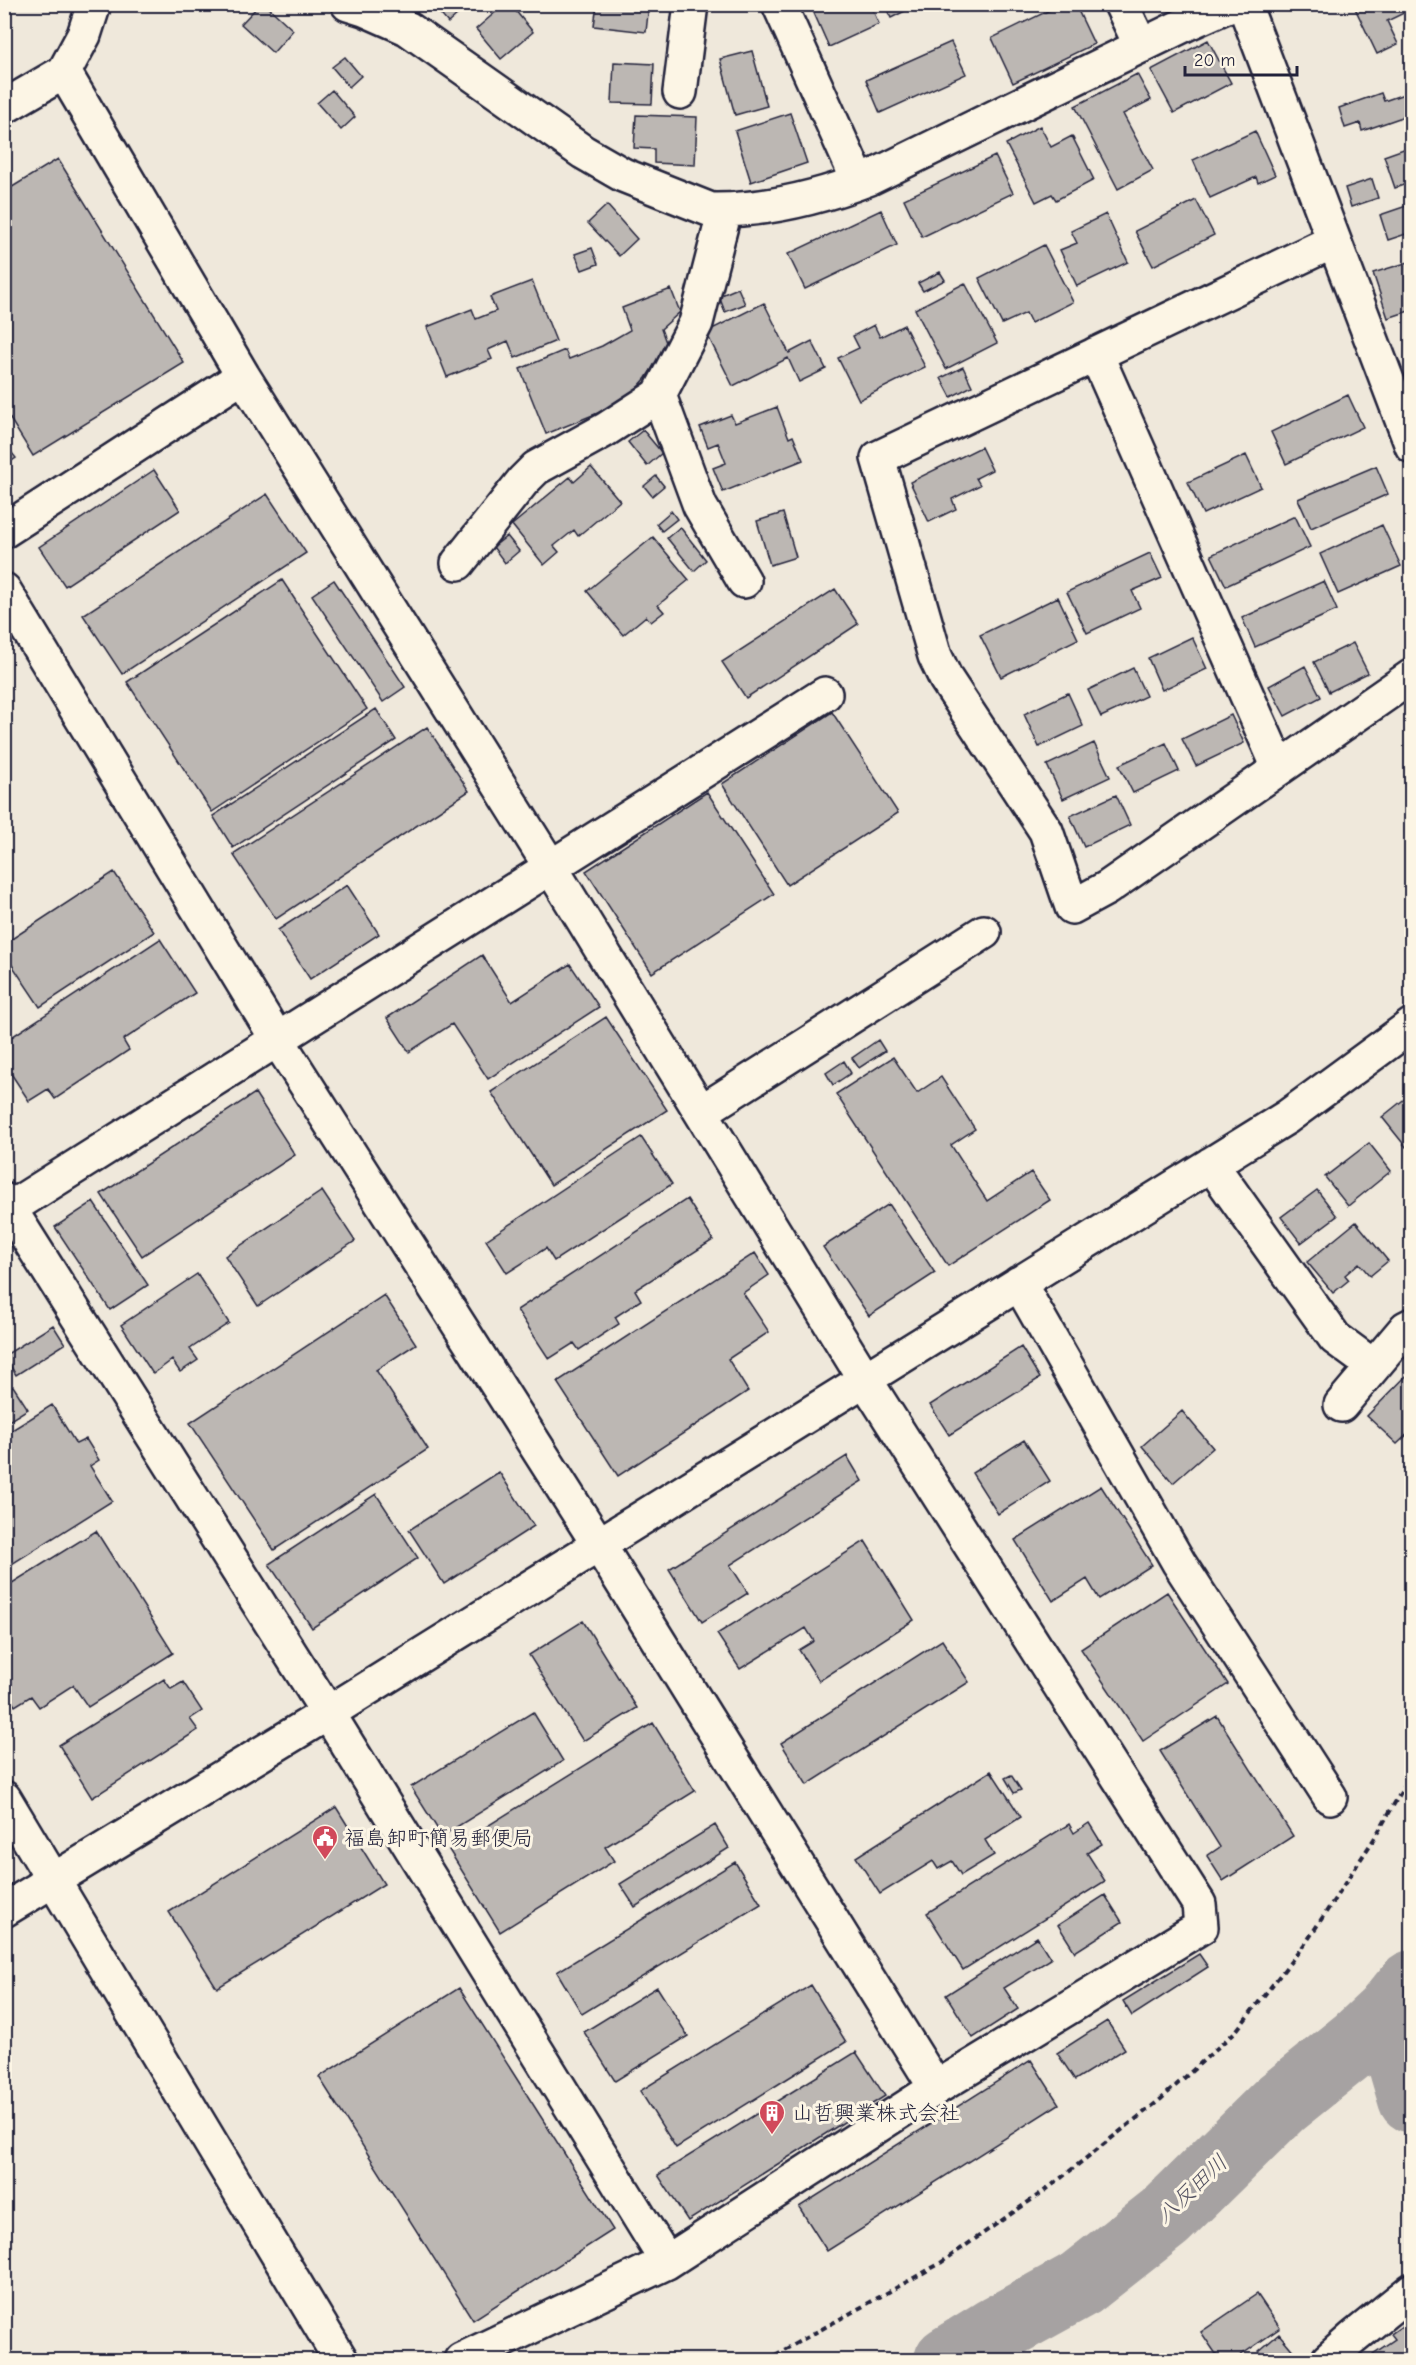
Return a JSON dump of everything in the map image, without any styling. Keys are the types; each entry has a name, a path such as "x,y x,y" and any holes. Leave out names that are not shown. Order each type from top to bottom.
{"street":[{"path":"4,107 64,72 84,35 94,4"},
{"path":"680,92 691,4"},
{"path":"779,4 859,182"},
{"path":"1121,4 1141,46"},
{"path":"367,7 407,28 583,152 622,175 711,210 755,210 822,194 859,182 1232,4"},
{"path":"1244,4 1412,446"},
{"path":"64,72 243,376 550,866 864,1378 1199,1904 1201,1927 936,2088 667,2262 461,2361"},
{"path":"458,563 536,468 605,430 659,395 696,323 725,210"},
{"path":"1334,241 878,458 935,656 946,679 1046,831 1072,907 1107,888 1412,676"},
{"path":"1096,354 1279,768"},
{"path":"4,531 243,376"},
{"path":"659,395 700,506 744,581"},
{"path":"4,590 277,1039 599,1545 936,2088"},
{"path":"667,2262 328,1713 6,1207 825,694"},
{"path":"701,1112 984,932"},
{"path":"4,1910 328,1713 1287,1117 1412,1025"},
{"path":"1211,1164 1335,1338 1373,1366"},
{"path":"1019,1282 1179,1563 1330,1797"},
{"path":"1341,1405 1373,1366 1407,1336"},
{"path":"4,1798 340,2361"},
{"path":"1329,2361 1354,2337 1412,2290"}],"path":[{"path":"766,2361 939,2264 1047,2189 1161,2099 1228,2039 1307,1941 1374,1839 1412,1773"}],"building":[{"path":"260,4 265,4 293,30 273,53 241,24"},
{"path":"432,4 469,4 448,23"},
{"path":"505,4 510,4 533,32 501,59 476,29"},
{"path":"597,4 649,4 646,32 594,26"},
{"path":"810,4 870,4 879,24 829,47"},
{"path":"884,4 919,4 891,18"},
{"path":"1062,4 1075,4 1094,44 1013,83 992,38"},
{"path":"1353,4 1412,4 1412,9 1387,21 1398,44 1377,54"},
{"path":"1208,40 1231,83 1174,113 1151,70"},
{"path":"951,42 966,74 880,113 866,80"},
{"path":"752,51 767,106 735,115 720,59"},
{"path":"345,57 361,76 349,87 332,67"},
{"path":"614,62 654,64 652,104 612,103"},
{"path":"1137,74 1151,100 1123,114 1153,170 1118,189 1075,106"},
{"path":"332,90 355,117 341,130 317,103"},
{"path":"1381,93 1384,101 1404,94 1411,114 1362,131 1360,123 1345,128 1339,108"},
{"path":"790,113 807,163 751,182 735,131"},
{"path":"636,115 697,117 695,165 654,163 654,149 634,148"},
{"path":"1040,126 1051,147 1072,136 1094,180 1056,200 1052,194 1036,202 1006,144"},
{"path":"1255,131 1275,175 1258,183 1256,177 1210,198 1193,160"},
{"path":"1412,146 1412,182 1395,188 1384,156"},
{"path":"995,156 1013,193 922,237 904,199"},
{"path":"58,159 184,363 33,456 4,409 4,192"},
{"path":"1372,179 1378,198 1351,207 1345,188"},
{"path":"1196,200 1214,235 1153,266 1135,231"},
{"path":"1412,204 1412,232 1388,240 1380,215"},
{"path":"607,205 637,239 619,256 588,223"},
{"path":"881,210 897,245 805,289 788,254"},
{"path":"1106,214 1128,262 1077,286 1060,250 1077,243 1071,231"},
{"path":"1044,245 1073,302 1031,323 1026,313 1002,324 979,278"},
{"path":"592,248 598,264 582,270 575,254"},
{"path":"1412,261 1412,310 1388,318 1373,273"},
{"path":"940,272 945,280 923,291 918,283"},
{"path":"532,281 556,341 515,358 508,341 488,350 492,359 447,377 427,327 472,309 476,319 496,311 490,297"},
{"path":"965,283 997,343 946,369 915,309"},
{"path":"738,288 745,304 725,312 719,296"},
{"path":"671,289 680,312 661,329 667,345 646,378 625,402 546,434 520,369 565,350 569,359 602,346 630,330 622,308"},
{"path":"764,303 789,353 812,341 826,369 799,382 788,358 733,386 706,332"},
{"path":"874,325 880,337 904,325 925,367 859,400 838,358 859,348 853,336"},
{"path":"963,367 972,386 951,397 941,378"},
{"path":"1348,395 1363,427 1286,464 1271,432"},
{"path":"777,407 789,438 793,436 803,460 723,492 713,468 726,463 718,443 708,447 700,427 731,415 735,423"},
{"path":"643,430 662,453 647,466 628,442"},
{"path":"4,443 16,458 4,466"},
{"path":"981,447 992,470 976,478 980,485 952,499 956,509 929,522 910,482"},
{"path":"1246,455 1261,487 1203,514 1188,482"},
{"path":"1376,466 1388,494 1311,528 1298,499"},
{"path":"591,467 620,501 578,536 574,530 554,546 559,552 544,565 512,525 570,477 574,482"},
{"path":"154,470 180,510 65,586 39,547"},
{"path":"656,476 664,486 652,496 644,486"},
{"path":"267,494 306,553 122,674 83,615"},
{"path":"671,511 677,519 662,531 656,524"},
{"path":"783,513 796,557 770,565 757,521"},
{"path":"1295,516 1310,547 1226,586 1211,555"},
{"path":"1382,525 1401,566 1338,594 1320,554"},
{"path":"680,527 706,560 694,571 667,538"},
{"path":"507,536 519,551 505,563 493,547"},
{"path":"653,537 689,580 658,605 664,612 651,622 646,616 623,635 587,591"},
{"path":"1150,553 1162,578 1132,591 1140,608 1087,633 1067,592"},
{"path":"282,580 367,709 212,812 127,682"},
{"path":"334,580 405,687 383,702 312,595"},
{"path":"1324,581 1337,610 1255,647 1242,618"},
{"path":"835,589 858,624 746,698 722,662"},
{"path":"1058,597 1078,639 1001,677 980,635"},
{"path":"1192,637 1207,669 1162,690 1148,658"},
{"path":"1353,643 1368,673 1329,692 1314,662"},
{"path":"1305,666 1321,697 1285,716 1269,686"},
{"path":"1133,668 1146,696 1101,717 1088,690"},
{"path":"1068,693 1083,726 1039,747 1024,714"},
{"path":"376,709 396,740 233,848 213,816"},
{"path":"832,712 898,813 787,885 722,784"},
{"path":"1231,715 1244,743 1196,766 1182,739"},
{"path":"427,727 469,791 276,919 233,854"},
{"path":"1094,743 1110,777 1063,799 1047,765"},
{"path":"1166,743 1179,771 1133,793 1119,765"},
{"path":"707,792 774,894 652,973 586,871"},
{"path":"1116,795 1130,825 1084,847 1070,816"},
{"path":"114,872 154,932 40,1007 4,953 4,944"},
{"path":"347,885 379,934 310,979 278,930"},
{"path":"160,939 195,993 123,1040 129,1050 55,1099 48,1089 29,1101 4,1063 4,1042"},
{"path":"482,955 512,1002 570,964 599,1007 488,1079 452,1024 409,1052 387,1018"},
{"path":"606,1017 667,1110 551,1185 491,1092"},
{"path":"878,1040 885,1051 859,1068 852,1058"},
{"path":"893,1057 917,1093 941,1077 975,1129 951,1145 987,1201 1031,1172 1050,1200 948,1266 836,1094"},
{"path":"844,1061 851,1073 833,1085 826,1073"},
{"path":"255,1093 295,1155 142,1256 101,1194"},
{"path":"1412,1093 1412,1143 1406,1147 1382,1117"},
{"path":"641,1137 672,1184 554,1261 546,1248 507,1273 486,1240"},
{"path":"1369,1143 1391,1171 1348,1206 1325,1177"},
{"path":"1317,1190 1337,1216 1301,1243 1281,1217"},
{"path":"322,1191 355,1241 258,1306 225,1256"},
{"path":"687,1199 713,1240 635,1290 641,1300 615,1317 619,1324 579,1350 574,1343 549,1359 517,1310"},
{"path":"93,1202 148,1285 110,1310 55,1227"},
{"path":"889,1204 935,1273 869,1316 823,1247"},
{"path":"1356,1222 1388,1261 1370,1276 1359,1263 1345,1275 1349,1280 1333,1293 1307,1262"},
{"path":"755,1253 769,1275 743,1293 769,1332 728,1359 748,1391 618,1476 557,1382"},
{"path":"197,1274 229,1323 190,1349 198,1360 180,1372 172,1360 153,1374 121,1325"},
{"path":"384,1295 416,1344 376,1370 428,1449 274,1550 190,1423"},
{"path":"53,1325 65,1344 16,1375 4,1356"},
{"path":"1021,1347 1040,1378 949,1435 930,1405"},
{"path":"1412,1370 1412,1430 1397,1444 1367,1416"},
{"path":"13,1386 28,1409 4,1424 4,1392"},
{"path":"52,1405 76,1444 86,1439 99,1460 90,1466 112,1501 4,1569 4,1435"},
{"path":"1182,1411 1213,1448 1173,1483 1142,1446"},
{"path":"1024,1440 1050,1481 998,1514 972,1473"},
{"path":"847,1456 862,1481 730,1565 748,1593 702,1622 669,1569"},
{"path":"499,1472 534,1526 444,1584 409,1530"},
{"path":"1101,1486 1152,1565 1099,1599 1087,1579 1053,1601 1015,1540"},
{"path":"376,1494 418,1558 312,1628 269,1564"},
{"path":"96,1531 173,1653 88,1707 73,1685 39,1707 31,1696 15,1706 4,1689 4,1588"},
{"path":"865,1541 914,1620 819,1681 799,1650 814,1641 806,1628 740,1669 717,1634"},
{"path":"1167,1592 1228,1684 1143,1741 1081,1649"},
{"path":"583,1621 637,1708 583,1741 529,1655"},
{"path":"942,1640 969,1682 807,1785 781,1743"},
{"path":"164,1679 171,1689 183,1682 202,1711 190,1719 198,1730 92,1798 59,1745"},
{"path":"533,1712 563,1761 442,1836 411,1787"},
{"path":"1217,1716 1293,1836 1223,1881 1207,1856 1220,1847 1160,1751"},
{"path":"653,1723 695,1791 605,1847 614,1861 500,1932 449,1850"},
{"path":"991,1771 1021,1817 985,1840 994,1855 961,1875 952,1861 938,1869 933,1861 880,1894 856,1857"},
{"path":"1011,1775 1021,1790 1014,1793 1005,1778"},
{"path":"336,1807 384,1884 217,1988 169,1912"},
{"path":"1089,1823 1102,1844 1087,1853 1105,1881 963,1970 927,1913 1069,1824 1074,1833"},
{"path":"715,1825 729,1848 635,1907 620,1884"},
{"path":"735,1862 761,1904 582,2014 557,1972"},
{"path":"1105,1895 1122,1922 1075,1952 1058,1925"},
{"path":"1037,1937 1051,1959 1004,1988 1018,2009 973,2038 946,1995"},
{"path":"1199,1954 1208,1967 1132,2016 1123,2001"},
{"path":"811,1985 846,2042 676,2148 640,2091"},
{"path":"657,1987 688,2036 615,2081 584,2032"},
{"path":"459,1988 613,2230 473,2320 319,2077"},
{"path":"1107,2021 1125,2049 1075,2080 1057,2053"},
{"name":"山哲興業株式会社","path":"856,2052 885,2096 688,2221 658,2175"},
{"path":"1031,2060 1059,2104 827,2251 799,2207"},
{"path":"1257,2294 1280,2328 1234,2360 1220,2360 1201,2332"},
{"path":"1412,2319 1412,2360 1378,2360 1373,2354 1395,2339 1391,2334"},
{"path":"1279,2334 1295,2353 1287,2360 1267,2360 1259,2351"}],"waterway":[{"name":"八反田川","path":"948,2360 993,2332 1080,2284 1165,2217 1280,2104 1357,2042 1387,2014 1412,1984"},
{"path":"1387,2014 1412,2099"}],"place":[{"name":"福島卸町簡易郵便局","path":"325,1861"},
{"name":"山哲興業株式会社","path":"772,2136"}]}
